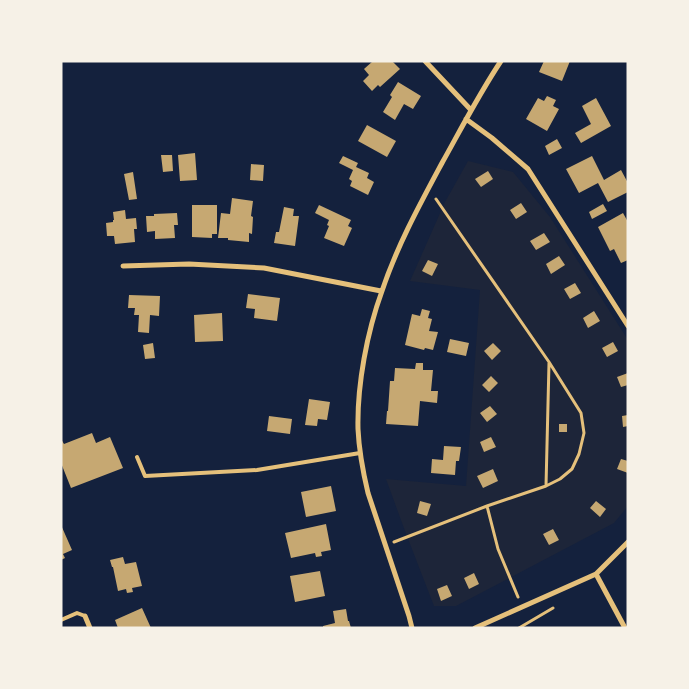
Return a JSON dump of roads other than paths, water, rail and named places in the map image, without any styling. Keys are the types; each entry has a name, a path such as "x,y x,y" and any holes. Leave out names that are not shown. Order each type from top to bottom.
{"street":[{"path":"425,61 471,110"},
{"path":"412,628 368,493 360,453 358,422 362,375 368,338 381,292 398,250 466,119 501,61"},
{"path":"466,119 492,138 528,170 628,326"},
{"path":"123,266 189,264 264,268 381,292"},
{"path":"475,628 596,574 628,542"},
{"path":"596,574 625,628"},
{"path":"85,616 90,628"}],"lane":[{"path":"138,457 145,476 257,470 360,453"},
{"path":"61,620 76,613 85,616"}]}
